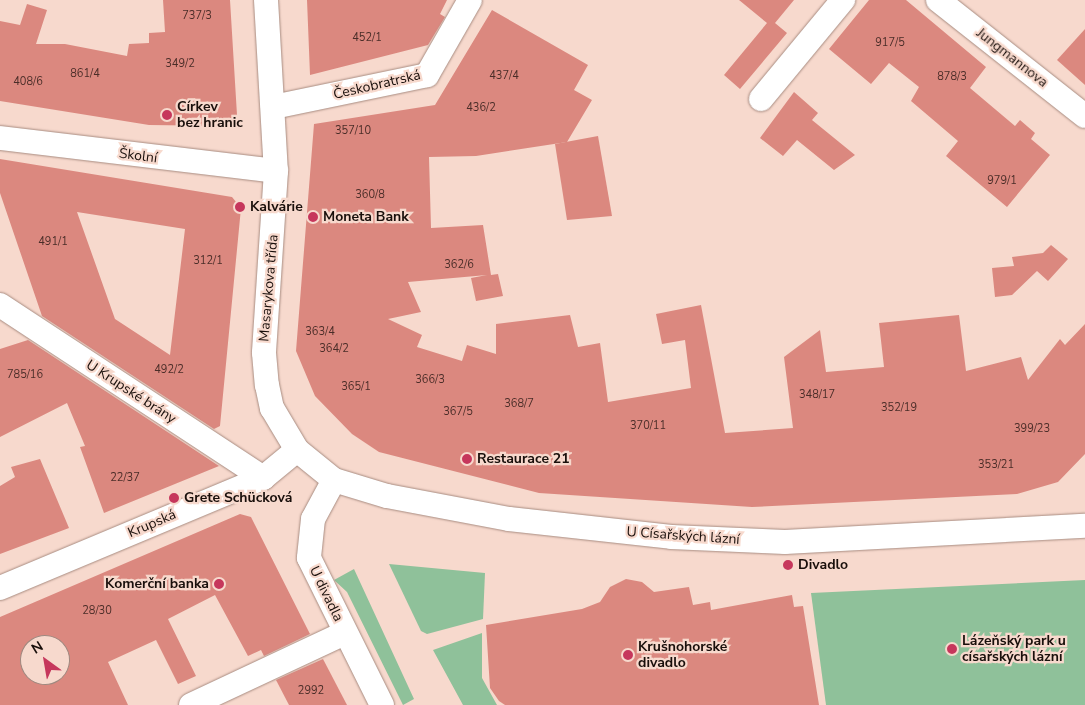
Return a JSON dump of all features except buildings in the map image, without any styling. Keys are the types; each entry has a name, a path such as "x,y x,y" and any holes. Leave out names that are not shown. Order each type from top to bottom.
{"street":[{"name":"Masarykova třída","path":"266,0 276,171 264,353 272,408 297,450"},
{"name":"Českobratrská","path":"273,107 427,75 470,0"},
{"path":"761,99 843,0"},
{"name":"Jungmannova","path":"938,0 1083,109"},
{"name":"Školní","path":"0,138 276,171"},
{"name":"U Krupské brány","path":"0,305 263,478"},
{"name":"Krupská","path":"0,588 263,478 297,450"},
{"name":"U Císařských lázní","path":"297,450 334,480 387,496 509,519 671,537 785,542 1084,523"},
{"name":"U divadla","path":"334,480 313,519 309,558 382,705"},
{"path":"191,705 345,633"}],"green space":[{"path":"389,564 485,573 483,619 427,634 421,631"},
{"path":"354,569 414,699 403,705 347,592 334,580"},
{"name":"Lázeňský park u císařských lázní","path":"1085,580 1085,705 826,705 811,593"},
{"path":"482,633 482,678 497,705 463,705 433,650"}],"place":[{"name":"Církev bez hranic","path":"167,115"},
{"name":"Kalvárie","path":"240,207"},
{"name":"Moneta Bank","path":"313,217"},
{"name":"Restaurace 21","path":"467,459"},
{"name":"Grete Schücková","path":"174,498"},
{"name":"Divadlo","path":"788,565"},
{"name":"Komerční banka","path":"219,584"},
{"name":"Lázeňský park u císařských lázní","path":"952,649"},
{"name":"Krušnohorské divadlo","path":"628,655"}]}
